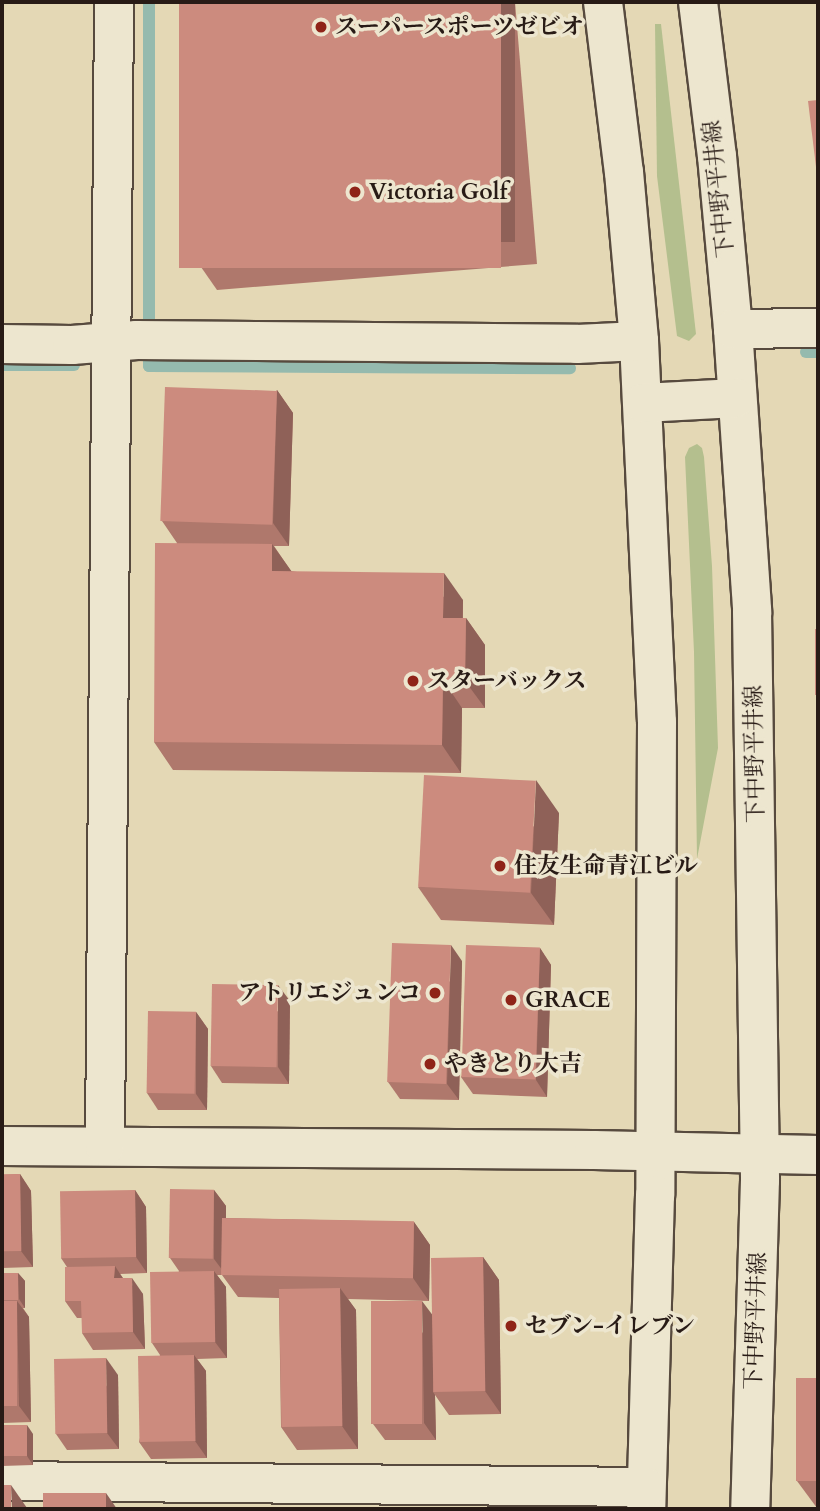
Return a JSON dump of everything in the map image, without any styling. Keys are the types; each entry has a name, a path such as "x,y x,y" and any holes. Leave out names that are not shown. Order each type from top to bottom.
{"street":[{"path":"105,1146 137,341 114,2"},
{"path":"2,1481 646,1498 655,1195 653,1151 657,722 639,341 624,172 603,2"},
{"name":"下中野平井線","path":"698,2 717,156 733,329 752,611 760,1154 750,1509"},
{"path":"733,329 818,328"},
{"path":"2,344 137,341 577,344 639,341"},
{"path":"643,403 736,398"},
{"path":"2,1146 653,1151 818,1155"}],"green space":[{"path":"655,24 661,24 696,334 689,341 677,336 657,176"},
{"path":"697,444 702,448 704,457 712,566 718,748 697,859 694,652 685,457 689,448"}],"building":[{"path":"179,2 501,2 501,268 179,268"},
{"path":"818,100 818,167 816,167 808,101"},
{"path":"165,387 277,391 272,525 160,521"},
{"path":"155,543 272,544 272,571 444,573 443,618 466,618 465,681 443,680 442,745 154,742"},
{"path":"815,629 818,629 818,695 815,695"},
{"path":"424,775 536,781 530,893 418,887"},
{"path":"392,943 451,945 446,1084 387,1082"},
{"path":"466,945 540,948 535,1080 461,1077"},
{"path":"212,984 278,985 277,1067 211,1066"},
{"path":"148,1011 196,1012 195,1094 147,1093"},
{"path":"2,1174 20,1174 21,1251 3,1251"},
{"path":"170,1189 214,1190 213,1259 169,1258"},
{"path":"135,1190 136,1257 61,1258 60,1191"},
{"path":"222,1218 414,1221 413,1278 221,1275"},
{"path":"483,1257 485,1391 433,1392 431,1258"},
{"path":"115,1266 114,1278 132,1278 133,1332 82,1333 81,1301 65,1301 65,1267"},
{"path":"214,1271 215,1342 151,1343 150,1272"},
{"path":"2,1273 18,1273 18,1300 2,1300"},
{"path":"340,1288 342,1426 281,1427 279,1289"},
{"path":"2,1301 17,1301 17,1406 2,1406"},
{"path":"371,1301 422,1301 422,1424 371,1424"},
{"path":"194,1355 196,1441 140,1442 138,1356"},
{"path":"106,1358 107,1433 55,1434 54,1359"},
{"path":"796,1378 818,1378 818,1481 796,1481"},
{"path":"2,1425 27,1425 27,1456 2,1456"},
{"path":"2,1485 11,1485 11,1509 2,1509"},
{"path":"43,1493 106,1493 106,1509 43,1509"}],"waterway":[{"path":"149,2 149,366 570,368"},
{"path":"806,352 818,352"},
{"path":"2,365 74,365"}],"place":[{"name":"スーパースポーツゼビオ","path":"321,27"},
{"name":"Victoria Golf","path":"355,192"},
{"name":"スターバックス","path":"413,681"},
{"name":"住友生命青江ビル","path":"500,866"},
{"name":"アトリエジュンコ","path":"435,993"},
{"name":"GRACE","path":"511,1000"},
{"name":"やきとり大吉","path":"430,1064"},
{"name":"セブン-イレブン","path":"511,1326"}]}
